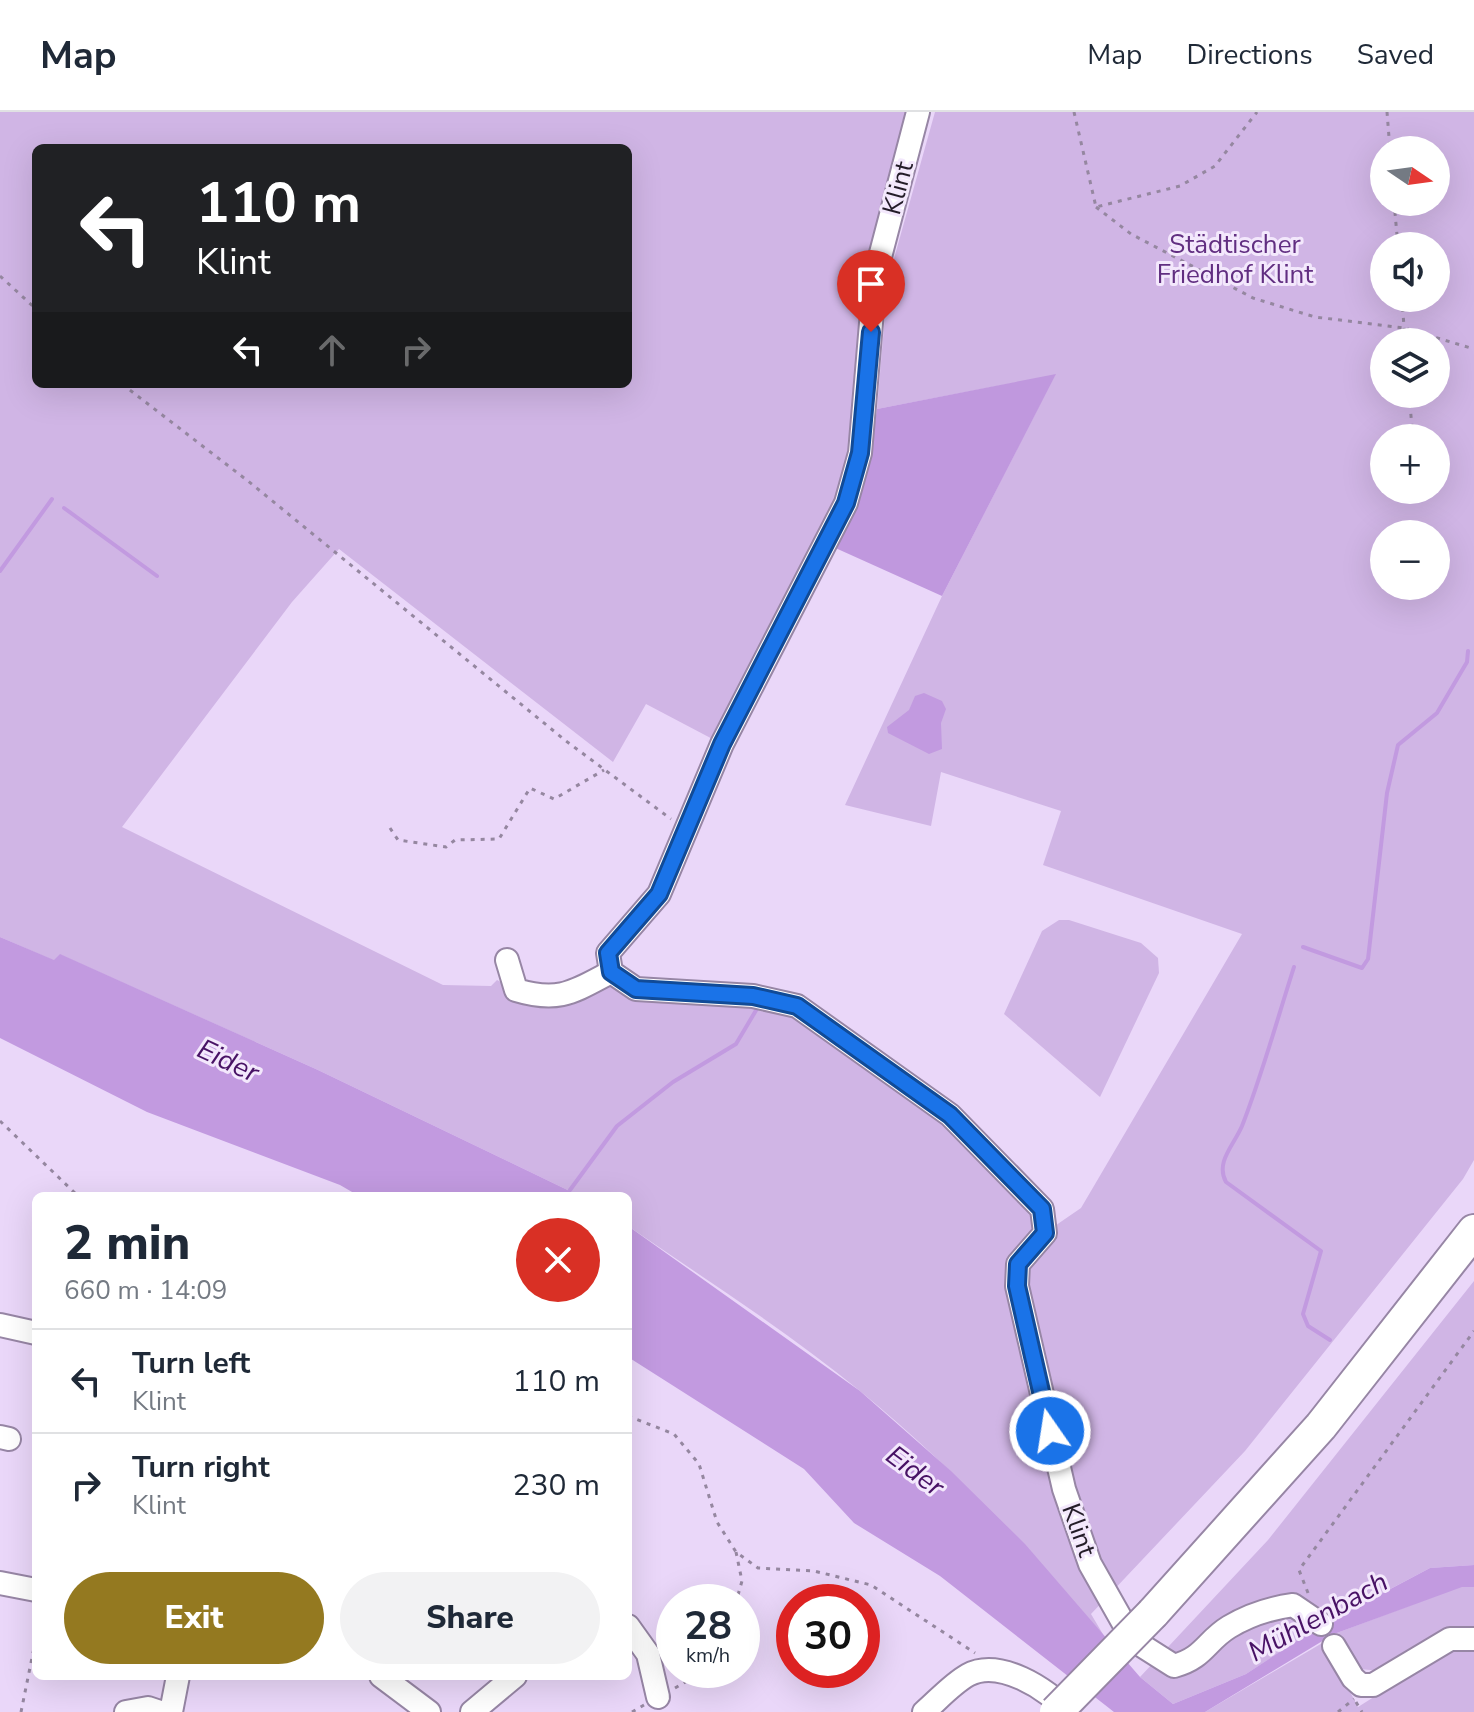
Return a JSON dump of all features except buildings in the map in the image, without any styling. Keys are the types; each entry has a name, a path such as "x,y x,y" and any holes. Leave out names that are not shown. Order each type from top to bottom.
{"highway":[{"path":"1085,1712 1321,1426 1474,1231"},
{"path":"1056,1712 1160,1621 1337,1438 1474,1261"}],"street":[{"name":"Klint","path":"918,112 875,276 864,424 846,503 722,744 659,894 608,953 611,972 636,989 753,996 797,1006 950,1115 1042,1209 1045,1233 1018,1264 1017,1286 1064,1489 1090,1564 1133,1640 1174,1666 1194,1661 1227,1628 1270,1608 1293,1605 1321,1624"},
{"path":"507,960 516,990 541,998 566,996 611,972"},
{"path":"0,1325 32,1332"},
{"path":"0,1583 32,1589"},
{"path":"632,1632 648,1654 658,1697"},
{"path":"1334,1646 1353,1678 1361,1685 1373,1685 1450,1639 1474,1639"},
{"path":"924,1712 970,1674 1002,1670 1056,1698 1068,1712"},
{"path":"171,1712 177,1680"},
{"path":"386,1680 429,1712"},
{"path":"472,1712 510,1680"},
{"path":"126,1712 148,1708 160,1712"}],"path":[{"path":"1074,112 1096,207 1131,234 1253,298 1315,317 1404,328 1403,312"},
{"path":"1096,207 1180,186 1215,166 1257,112"},
{"path":"1387,112 1389,136"},
{"path":"0,276 32,305"},
{"path":"1450,342 1474,349"},
{"path":"127,388 248,481 604,770 688,830"},
{"path":"390,828 398,840 446,847 455,840 499,839 530,788 554,799 604,770"},
{"path":"0,1121 74,1192"},
{"path":"1321,1624 1299,1570 1474,1331"},
{"path":"632,1418 674,1434 699,1464 717,1522 736,1552 741,1584"},
{"path":"736,1552 758,1568 814,1571 871,1585 1002,1670"},
{"path":"21,1712 32,1658"},
{"path":"1338,1712 1355,1699 1362,1712"}],"green space":[{"name":"Städtischer Friedhof Klint","path":"0,112 918,112 875,276 860,453 722,744 646,704 613,762 339,549 292,602 122,827 443,985 491,986 497,980 516,990 621,981 797,1006 950,1115 1042,1209 1046,1232 1081,1208 1242,934 1043,865 1061,811 941,772 931,826 845,805 942,596 1055,375 877,409 888,280 935,112 1474,112 1474,1160 1463,1179 1245,1451 1091,1614 1107,1641 990,1510 894,1420 804,1348 632,1229 632,1192 572,1192 318,1070 61,955 55,961 0,937"},
{"path":"1059,920 1069,920 1141,943 1158,958 1159,973 1100,1097 1004,1014 1042,931"},
{"path":"1474,1281 1474,1565 1430,1568 1322,1625 1246,1674 1173,1704 1140,1677 1268,1540"},
{"path":"1462,1586 1474,1587 1474,1633 1382,1671 1359,1669 1334,1634"},
{"path":"1324,1642 1358,1707 1453,1647 1474,1648 1474,1712 1205,1712"}],"shaded area":[{"path":"1056,374 942,596 831,546 870,454 877,409"}],"water":[{"path":"924,693 942,701 946,709 941,723 942,749 929,754 888,733 887,727 909,710 915,696"},
{"name":"Eider","path":"0,937 54,960 60,954 318,1070 572,1192 352,1192 147,1112 0,1038"},
{"name":"Eider","path":"632,1229 860,1391 951,1471 1025,1544 1140,1677 1173,1704 1246,1674 1315,1629 1430,1568 1474,1565 1474,1587 1462,1587 1334,1634 1205,1712 1114,1712 940,1576 854,1523 804,1469 632,1360"}],"waterway":[{"path":"0,571 52,499"},
{"path":"64,508 157,576"},
{"path":"1303,947 1362,968 1368,959 1387,793 1398,745 1437,713 1467,662 1468,651"},
{"path":"1294,967 1249,1107 1224,1161 1223,1175 1226,1182 1321,1251 1303,1314 1308,1326 1330,1340"},
{"path":"570,1190 617,1126 673,1082 736,1044 758,1007"}],"route":[{"path":"871,332 860,453 846,503 722,744 659,894 608,953 611,972 636,989 753,996 797,1006 950,1115 1042,1209 1045,1233 1018,1264 1017,1286 1050,1431"}],"water label":[{"name":"Mühlenbach","path":"1318,1617"}]}
